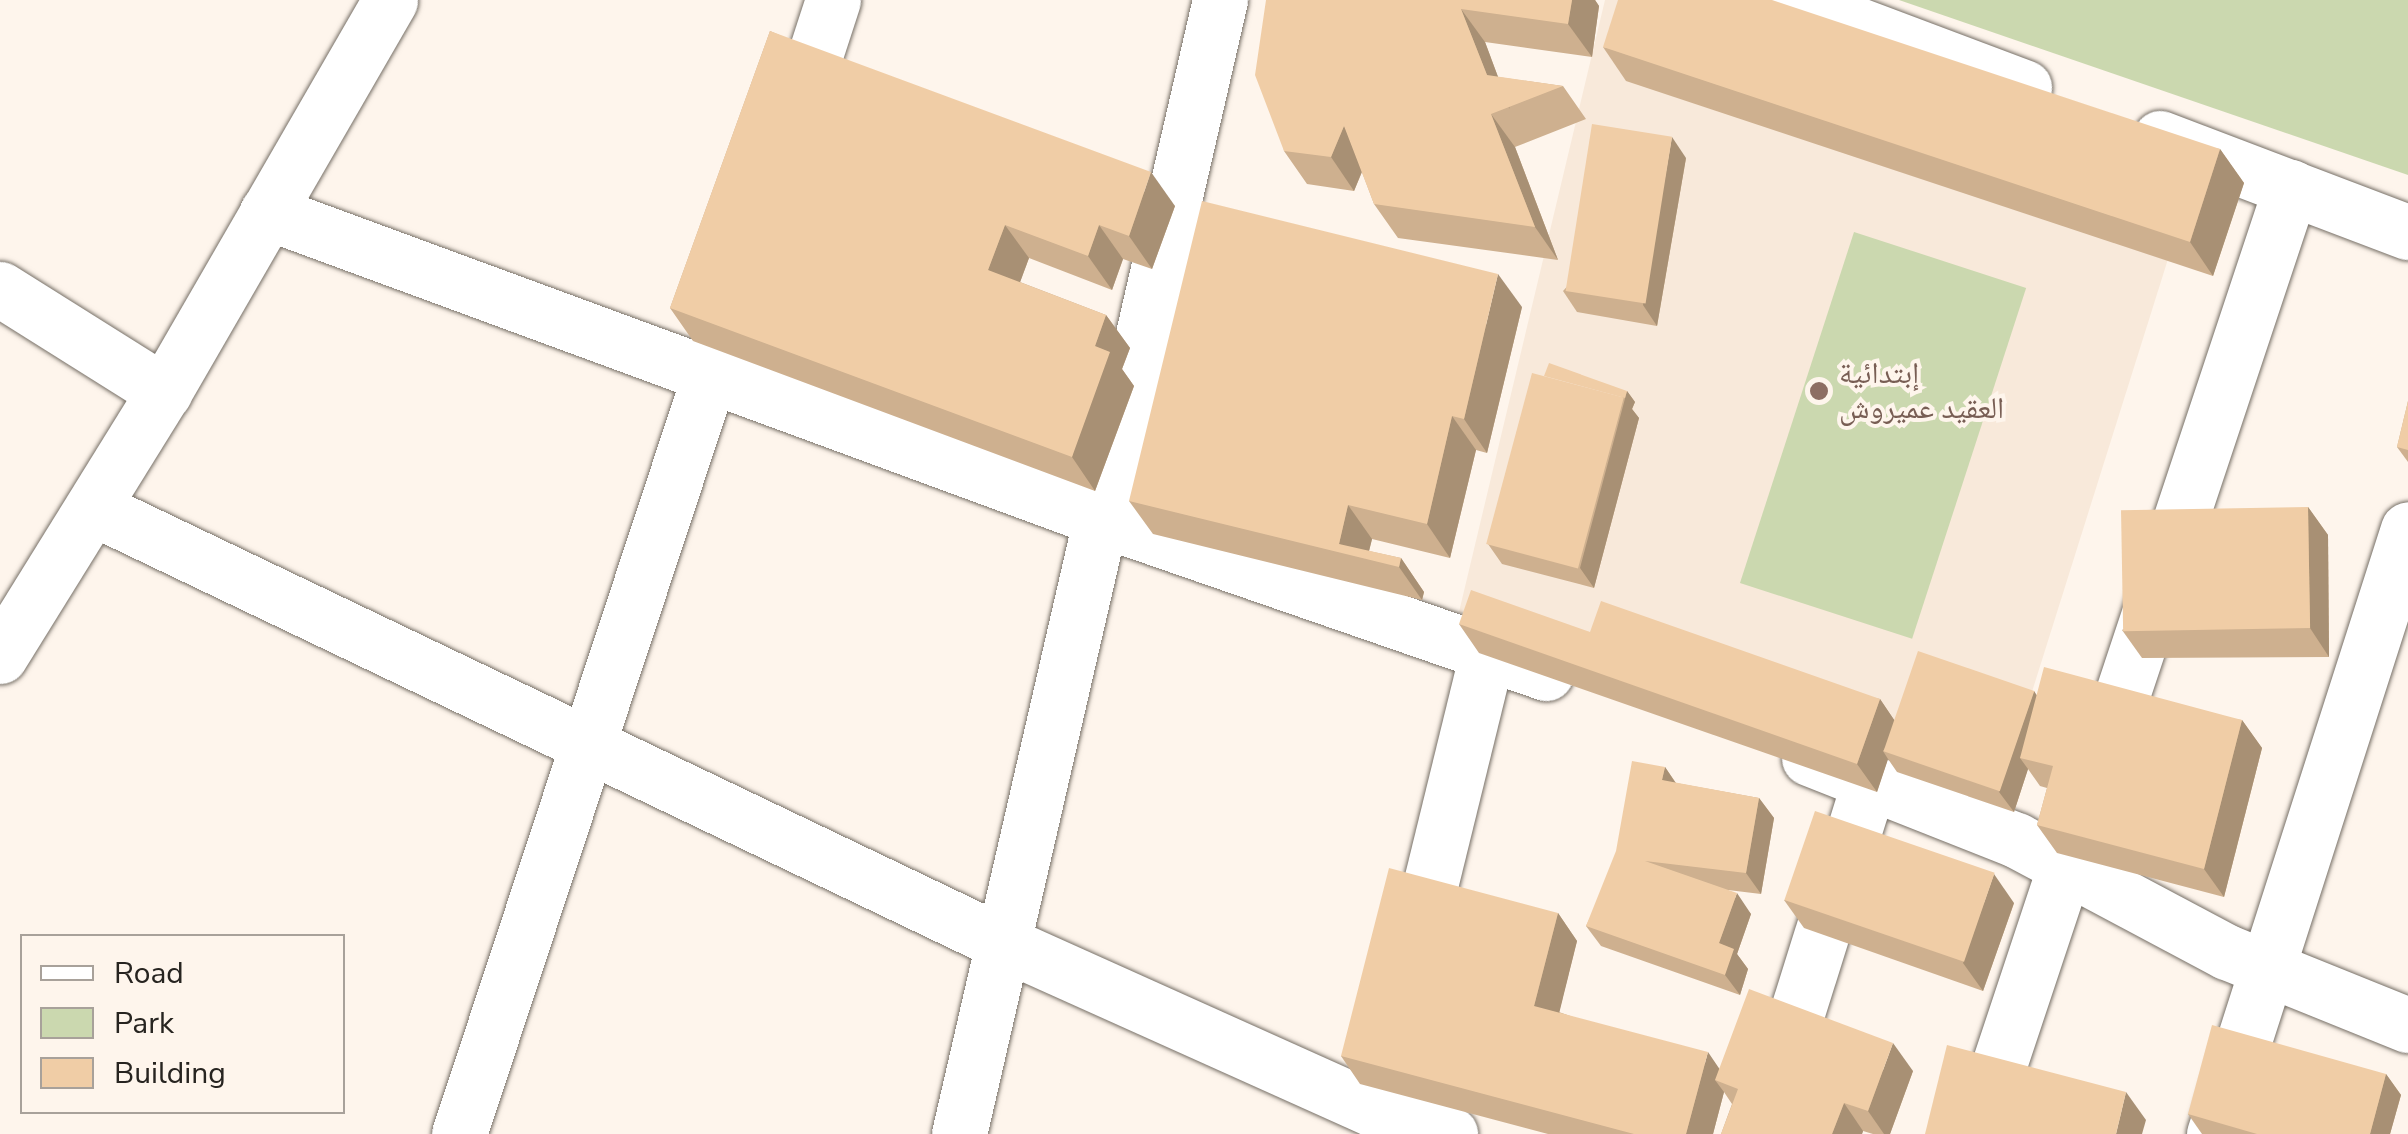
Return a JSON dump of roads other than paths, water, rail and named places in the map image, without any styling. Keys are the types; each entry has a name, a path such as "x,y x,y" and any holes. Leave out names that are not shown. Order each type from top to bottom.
{"street":[{"path":"0,656 164,392 390,0"},
{"path":"777,170 833,0"},
{"path":"959,1134 1220,0"},
{"path":"1792,0 2408,232"},
{"path":"1976,1134 2291,187"},
{"path":"267,212 1101,519 1600,691"},
{"path":"0,289 164,392"},
{"path":"459,1134 734,302"},
{"path":"92,508 1372,1122 1450,1134"},
{"path":"2214,1134 2408,529"},
{"path":"1403,996 1487,654"},
{"path":"1752,740 1870,782 2063,864 2227,952 2268,963 2408,1024"},
{"path":"1759,1134 1870,782"},
{"path":"1372,1122 1389,1053"}],"place":[{"name":"إبتدائية العقيد عميروش","path":"1819,391"}]}
